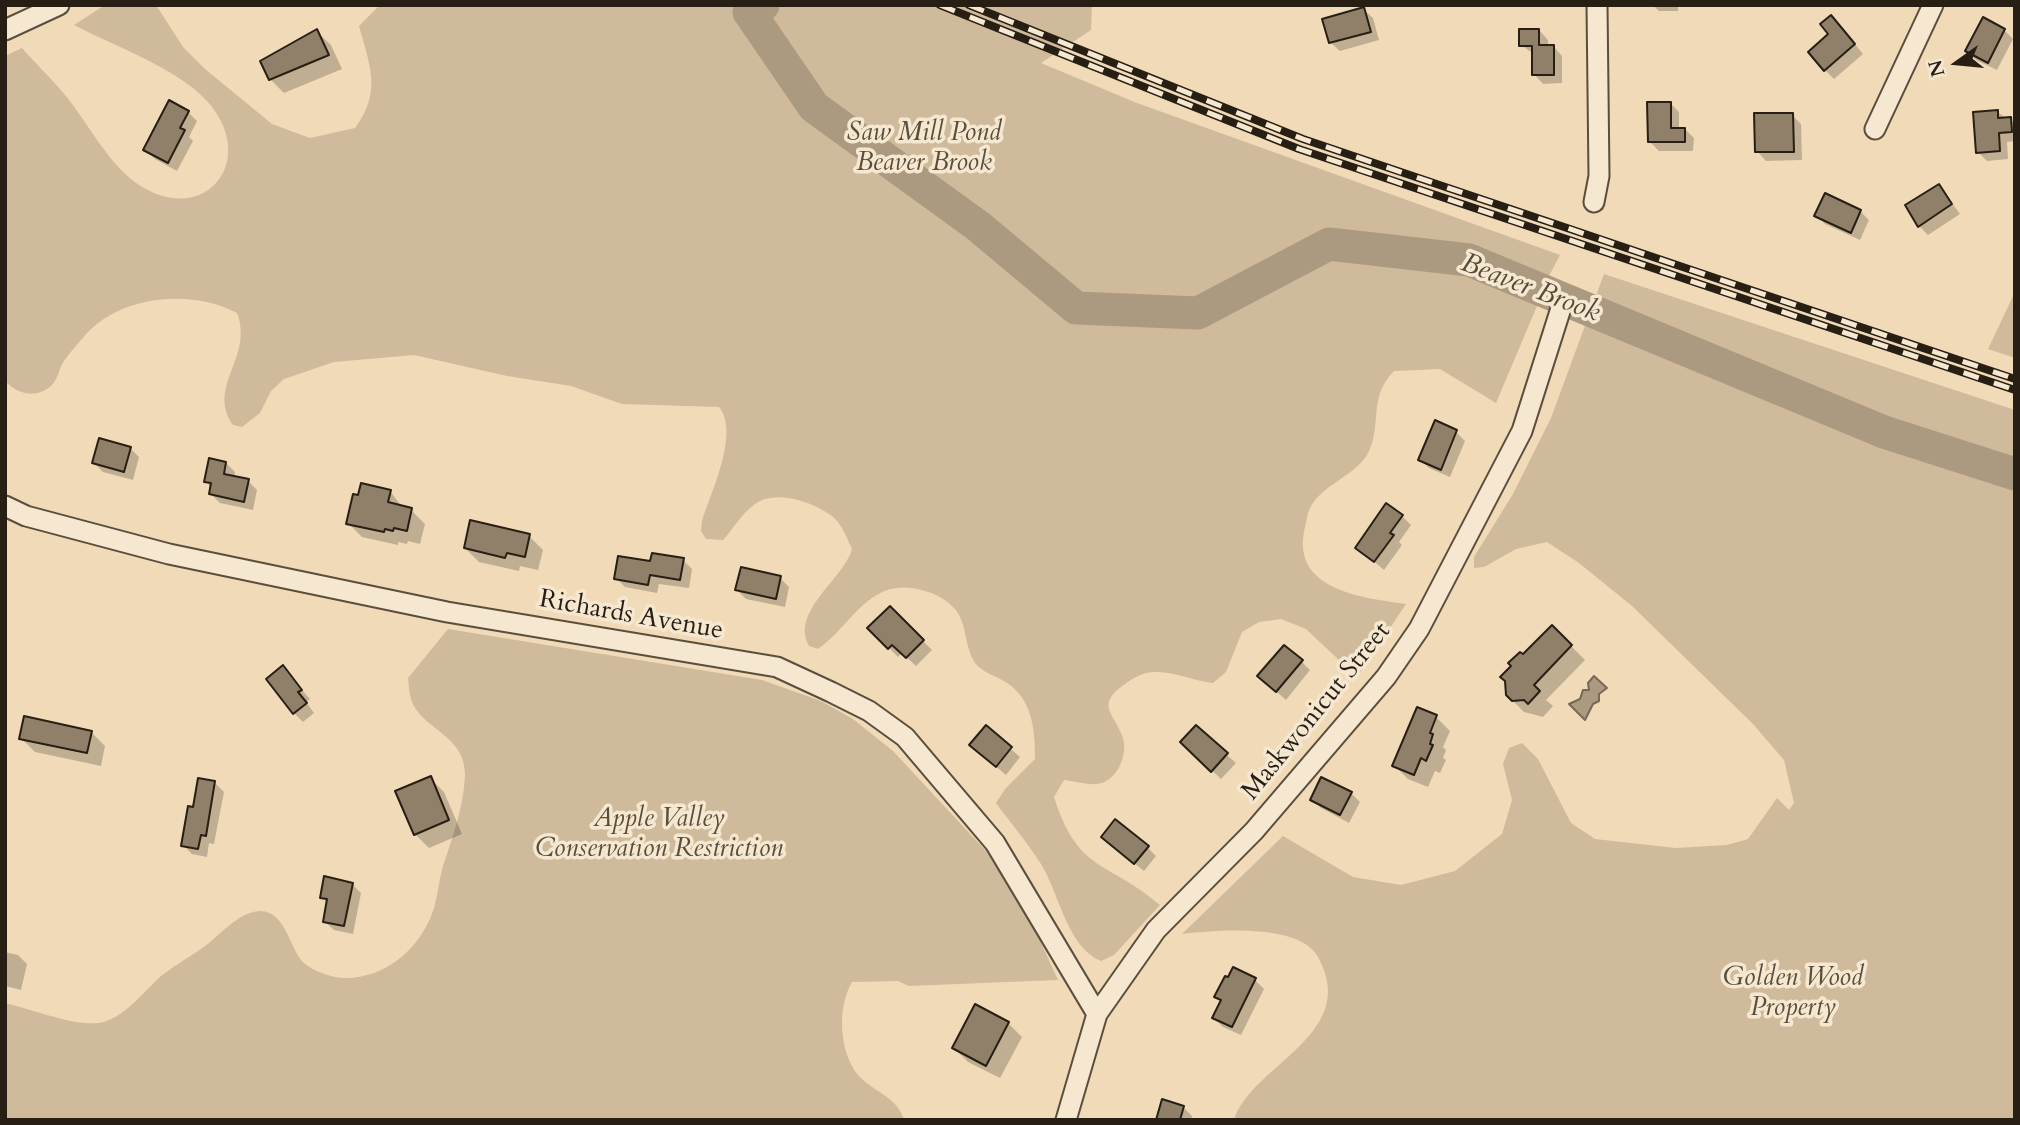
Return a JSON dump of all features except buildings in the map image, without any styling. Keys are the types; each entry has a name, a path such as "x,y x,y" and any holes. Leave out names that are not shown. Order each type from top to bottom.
{"street":[{"path":"5,30 58,5"},
{"path":"1594,202 1599,165 1597,5"},
{"path":"1875,129 1933,5"},
{"name":"Maskwonicut Street","path":"1066,1120 1097,1014 1156,930 1254,831 1386,677 1419,629 1522,431 1562,305"},
{"name":"Richards Avenue","path":"5,506 26,516 169,554 447,612 777,667 820,687 869,711 905,737 995,844 1097,1014"}],"green space":[{"name":"Saw Mill Pond Beaver Brook","path":"105,5 156,5 183,47 205,69 272,124 310,138 355,128 363,115 369,102 371,78 359,26 380,5 1092,5 1091,30 1041,63 1137,103 1560,255 1538,297 1540,299 1496,403 1440,369 1394,371 1381,392 1372,444 1367,455 1355,469 1323,492 1310,509 1304,532 1303,552 1309,567 1320,579 1352,594 1406,604 1357,677 1306,629 1281,619 1259,622 1242,632 1226,672 1213,683 1169,673 1150,672 1128,682 1110,698 1109,710 1120,729 1124,745 1119,767 1110,778 1097,784 1064,780 1054,797 1063,822 1084,853 1160,905 1114,955 1101,961 1079,944 1039,861 996,803 1005,789 1035,759 1031,717 1016,690 975,663 961,619 955,609 945,600 928,592 908,588 891,589 865,604 818,649 809,646 805,633 807,620 812,608 839,572 852,549 835,519 825,511 798,500 769,498 749,509 723,540 706,539 701,531 702,521 725,447 725,418 719,407 622,404 571,386 507,376 414,355 334,362 284,379 271,391 260,413 242,427 233,425 226,411 225,397 240,344 241,329 237,313 219,305 180,299 139,303 103,320 88,332 73,350 62,364 54,383 46,389 28,394 10,386 5,381 5,56 22,48 74,106 117,166 139,185 163,196 185,198 203,193 218,181 226,165 228,145 222,123 207,101 194,89 144,58 74,25"},
{"name":"Golden Wood Property","path":"1604,274 2015,410 2015,1120 1234,1120 1245,1100 1315,1028 1326,1008 1327,984 1318,957 1308,946 1294,939 1256,931 1182,934 1283,836 1353,877 1401,885 1455,871 1502,834 1512,800 1503,764 1509,748 1522,743 1538,759 1571,823 1595,839 1676,848 1727,845 1748,839 1777,798 1789,810 1794,803 1784,760 1753,724 1632,606 1579,563 1547,542 1516,549 1484,567 1474,568 1474,557 1513,494 1551,418"},
{"path":"2015,292 2015,358 1988,349"},
{"name":"Apple Valley Conservation Restriction","path":"448,629 762,680 821,701 853,719 893,751 986,851 1029,916 1058,980 909,986 898,981 852,982 842,1016 847,1054 858,1075 896,1105 904,1120 5,1120 5,1003 77,1022 107,1021 124,1011 161,976 237,920 260,911 270,913 278,919 304,963 334,977 359,977 374,973 388,967 411,948 421,936 434,908 460,809 465,774 458,750 416,709 410,697 408,678"}],"shaded area":[{"path":"1594,676 1607,688 1599,694 1599,701 1593,704 1585,720 1569,704 1580,699 1583,690 1589,690 1588,683"}],"waterway":[{"name":"Beaver Brook","path":"763,5 749,12 814,107 978,226 1076,308 1198,313 1329,244 1469,260 1884,432 2015,474"}],"railway":[{"path":"940,5 1299,149 2015,390"},
{"path":"969,5 1303,139 2015,379"}]}
